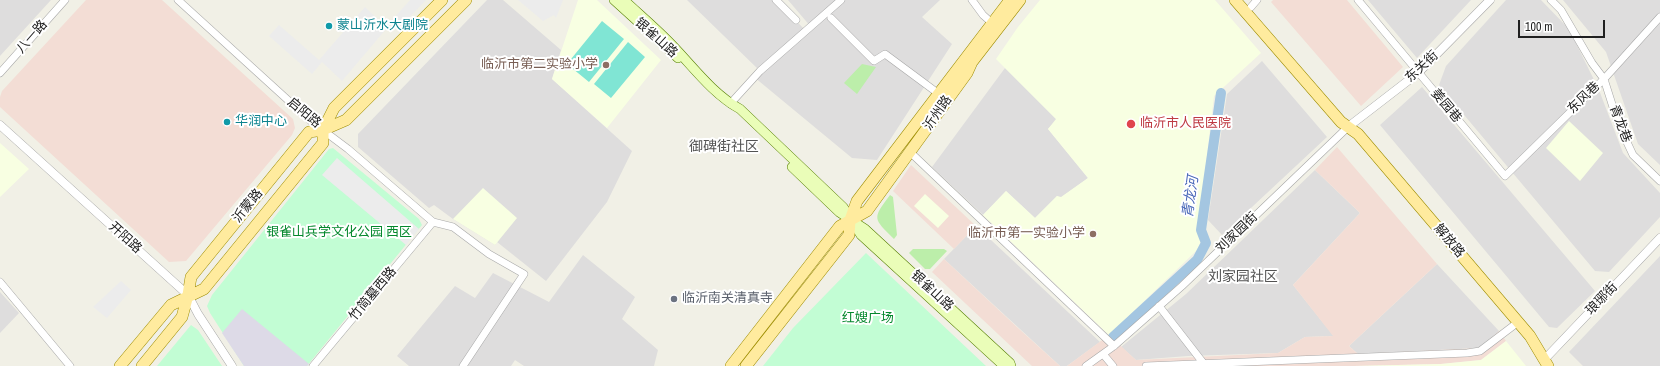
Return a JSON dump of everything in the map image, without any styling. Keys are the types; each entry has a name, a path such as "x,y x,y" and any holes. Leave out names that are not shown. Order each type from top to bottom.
{"main road":[{"name":"沂蒙路","path":"120,366 171,305 188,295 204,289 323,143 323,130 334,108 442,0"},
{"name":"沂蒙路","path":"142,366 182,317 191,277 309,132 323,130 346,120 466,0"},
{"name":"银雀山路","path":"614,0 730,104 740,109 843,207 861,235 1004,366"},
{"name":"银雀山路","path":"624,0 673,46 698,74"},
{"name":"沂州路","path":"746,366 849,235 850,220 857,200 1010,0"},
{"name":"沂州路","path":"731,366 840,226 867,210 967,73 972,62 1020,0"},
{"name":"解放路","path":"1235,0 1340,122 1358,134 1525,330 1548,364"},
{"name":"解放路","path":"1251,2 1345,118 1354,138 1524,340 1548,364"},
{"name":"银雀山路","path":"850,220 865,229 1010,363 1011,366"}],"street":[{"name":"八一路","path":"0,74 65,0"},
{"name":"启阳路","path":"178,0 309,119 348,149 433,222"},
{"path":"776,0 796,20"},
{"path":"730,104 760,71 841,0"},
{"path":"972,0 983,15 992,23"},
{"name":"姜园巷","path":"1358,0 1505,176"},
{"name":"东关街","path":"1348,127 1418,73 1490,0"},
{"name":"青龙巷","path":"1551,0 1561,10 1592,63 1604,79 1618,123 1633,155 1660,181"},
{"name":"东风巷","path":"1505,176 1604,79 1660,17"},
{"path":"831,18 874,60 885,54 939,94"},
{"name":"开阳路","path":"0,125 188,295 198,314 232,366"},
{"name":"刘家园街","path":"1086,366 1114,346 1159,306 1348,127"},
{"path":"910,152 1114,346"},
{"path":"433,222 453,227 489,254 524,274 463,366"},
{"name":"竹简墓西路","path":"313,366 433,222"},
{"name":"琅琊街","path":"1548,364 1660,238"},
{"path":"0,282 70,366"},
{"path":"1159,306 1204,364"},
{"path":"1146,366 1467,353 1480,351 1513,326"},
{"path":"1103,354 1113,366"}],"shaded area":[{"path":"0,0 51,0 0,56"},
{"path":"86,0 162,0 293,119 295,128 292,135 186,261 169,262 0,107 0,97 2,91"},
{"path":"410,0 426,0 402,25 394,18"},
{"path":"487,0 503,0 561,50 552,79 632,151 607,202 546,281 497,242 495,245 453,219 434,205 429,208 358,147 358,134"},
{"path":"518,0 563,0 556,18 554,15 543,21"},
{"name":"临沂市第二实验小学","path":"578,0 597,0 661,60 607,128 552,79"},
{"path":"687,0 776,0 805,30 760,71"},
{"path":"788,0 940,0 922,17 952,44 877,160 852,158 754,77 811,27"},
{"name":"临沂市人民医院","path":"1040,0 1215,0 1261,53 1214,96 1198,231 1201,241 1197,250 1109,335 983,215 1006,191 1035,218 1057,196 1061,197 1088,178 1048,129 1056,119 996,59 1018,27"},
{"path":"1273,0 1347,0 1403,67 1361,106 1271,2"},
{"path":"1368,0 1471,0 1417,58"},
{"path":"1506,0 1541,0 1569,29 1599,90 1623,153 1660,193 1660,217 1609,272 1595,271 1439,85 1446,66"},
{"path":"1563,0 1660,0 1660,165 1638,144 1606,52"},
{"path":"365,7 387,28 342,81 322,62 312,74 269,36 279,25 319,60"},
{"path":"602,21 624,39 589,82 567,64"},
{"path":"628,42 645,57 611,98 594,84"},
{"path":"1262,61 1327,137 1222,235 1208,220 1227,94"},
{"path":"1005,68 1057,120 1048,129 1088,178 1061,198 1057,196 1035,218 1006,191 983,215 932,167"},
{"path":"1422,87 1595,291 1557,328 1549,327 1380,125"},
{"path":"1569,121 1603,153 1580,181 1546,148"},
{"path":"0,143 29,169 0,197"},
{"path":"1337,147 1437,264 1349,346 1358,354 1480,348 1499,331 1506,341 1481,360 1441,364 1355,366 1067,366 1109,335 1136,360 1278,353 1305,337 1333,336 1293,285 1360,213 1315,170"},
{"path":"337,158 419,229 406,245 322,175"},
{"path":"911,165 976,226 954,249 893,191"},
{"path":"1315,170 1360,213 1293,285 1334,336 1305,337 1278,353 1188,356 1136,360 1121,347 1186,294"},
{"path":"483,188 517,218 495,245 453,219"},
{"path":"925,194 949,216 938,228 914,206"},
{"path":"976,226 1100,342 1067,366 1060,366 944,259"},
{"path":"583,255 635,297 622,319 658,350 654,366 524,366 515,360 511,366 409,366 397,356 455,286 475,298 493,273 549,302"},
{"path":"1660,256 1660,366 1583,366 1569,352"},
{"path":"944,259 1060,366 1032,366 932,272"},
{"path":"1437,264 1499,331 1480,348 1358,354 1349,346"},
{"path":"121,281 131,290 107,318 93,307"},
{"path":"0,292 19,313 0,333"},
{"path":"242,309 309,364 307,366 244,366 222,333"},
{"path":"1506,341 1526,366 1354,366 1441,364 1481,360"}],"green space":[{"path":"862,64 876,67 857,94 844,83"},
{"name":"银雀山兵学文化公园 西区","path":"333,148 419,219 422,225 307,366 244,366 207,306 212,295 329,149"},
{"path":"890,195 893,197 897,235 894,239 882,227 877,218 880,209"},
{"path":"913,249 944,249 947,251 930,269 925,269 909,253"},
{"name":"红嫂广场","path":"866,253 986,366 763,366 793,328"},
{"path":"191,325 198,330 222,366 157,366"}],"waterway":[{"name":"青龙河","path":"1113,337 1197,260 1206,243 1201,230 1221,93"}],"place":[{"name":"蒙山沂水大剧院","path":"329,26"},
{"name":"临沂市第二实验小学","path":"606,65"},
{"name":"华润中心","path":"227,122"},
{"name":"临沂市人民医院","path":"1131,124"},
{"name":"临沂市第一实验小学","path":"1093,234"},
{"name":"临沂南关清真寺","path":"674,299"}],"district":[{"name":"御碑街社区","path":"724,147"},
{"name":"刘家园社区","path":"1243,277"}]}
